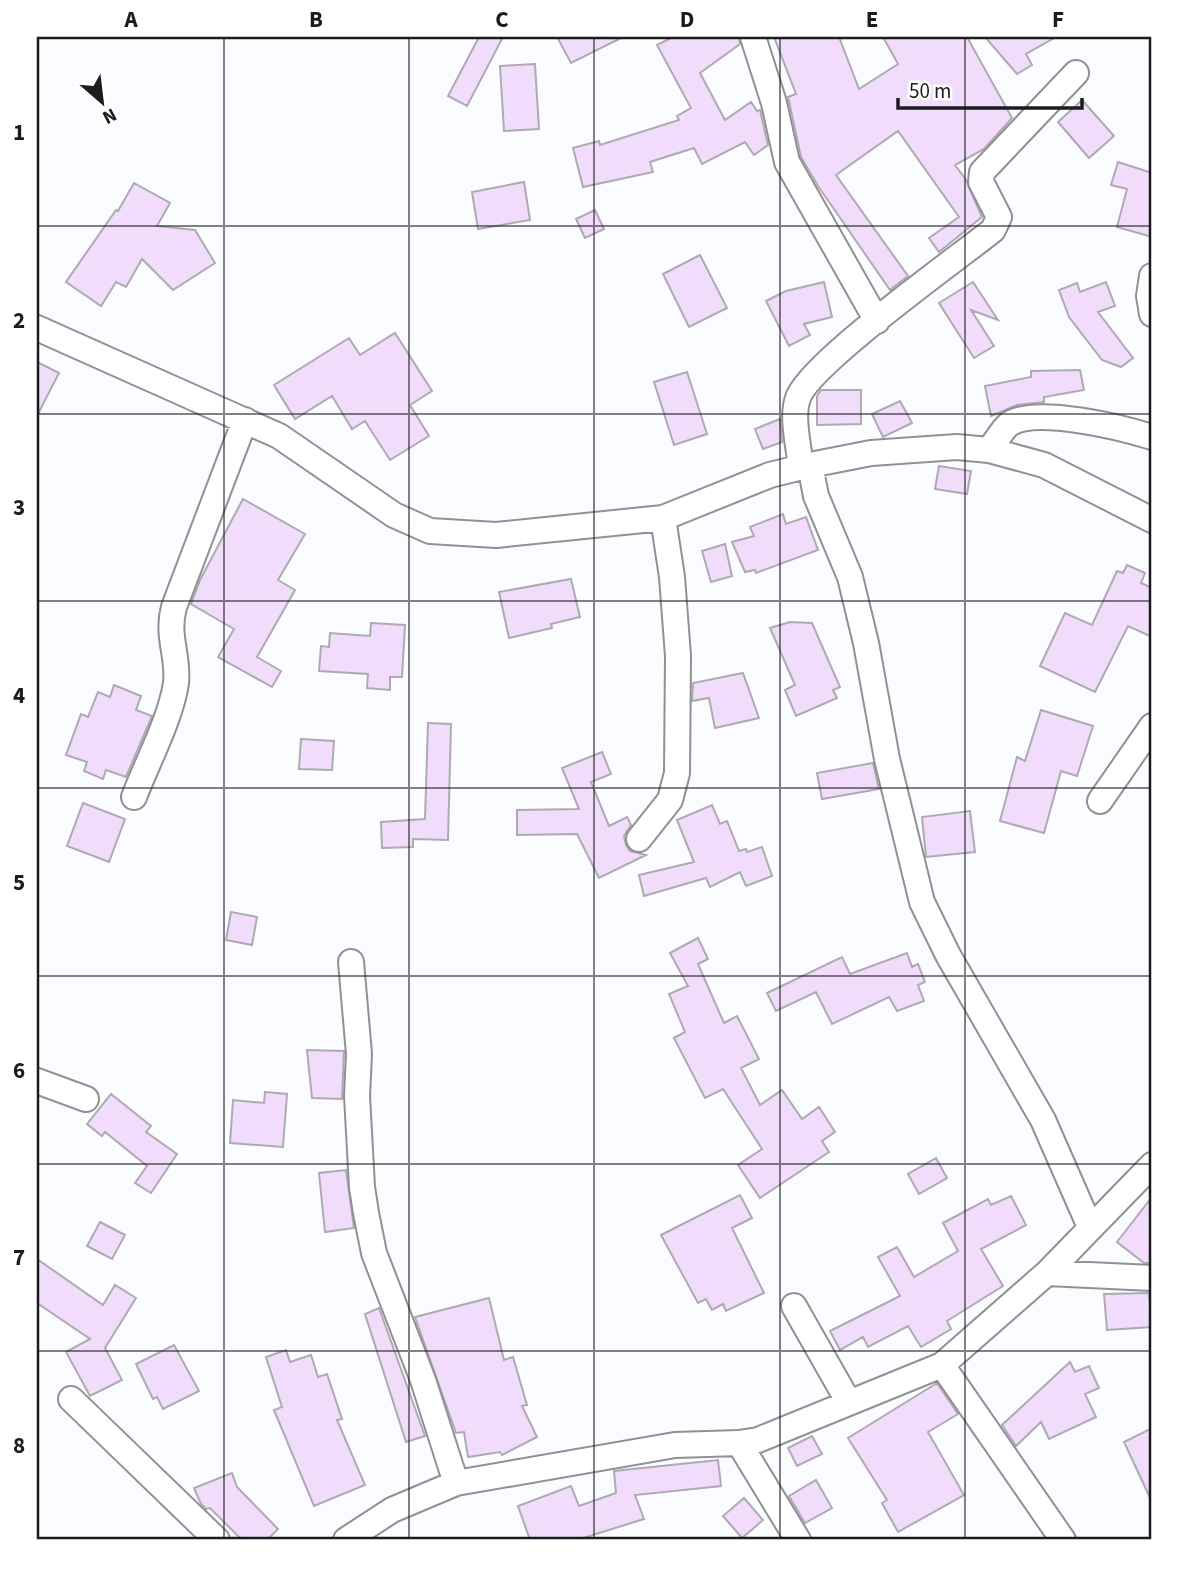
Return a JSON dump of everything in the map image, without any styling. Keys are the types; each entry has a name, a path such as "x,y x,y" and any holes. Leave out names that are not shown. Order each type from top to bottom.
{"street":[{"path":"753,37 774,103 788,162 877,321"},
{"path":"1076,73 982,172 981,182 999,217 993,230 814,374 800,393 796,410 806,466 846,567 866,643 887,759 916,886 948,955 1043,1120 1090,1227"},
{"path":"1152,276 1149,296 1152,314"},
{"path":"37,328 279,436 394,514 430,531 496,535 663,518 770,475 806,466 909,449 957,447 989,450 1044,464 1152,520"},
{"path":"989,450 1010,424 1042,417 1116,426 1152,437"},
{"path":"134,797 174,693 176,671 169,633 174,607 246,420"},
{"path":"639,839 670,800 677,773 678,656 672,577 663,518"},
{"path":"1100,801 1152,726"},
{"path":"351,962 359,1054 357,1097 362,1187 374,1253 423,1380 456,1483"},
{"path":"37,1081 86,1099"},
{"path":"346,1540 392,1510 456,1483 675,1445 738,1443 786,1429 848,1401 942,1365 1047,1273 1152,1166"},
{"path":"1047,1273 1152,1278"},
{"path":"794,1306 848,1401"},
{"path":"942,1365 1063,1540"},
{"path":"71,1399 217,1540"},
{"path":"738,1443 798,1540"}],"building":[{"path":"479,37 503,37 467,106 448,96"},
{"path":"557,37 623,37 571,63"},
{"path":"673,37 739,37 740,44 700,73 725,120 751,102 757,111 760,110 768,145 754,155 745,142 702,164 694,148 650,162 653,172 583,187 573,148 599,141 600,145 679,120 677,116 691,108 657,45"},
{"path":"774,37 839,37 859,89 898,64 883,37 967,37 1012,118 984,149 955,165 966,180 982,217 939,252 929,238 959,217 898,131 836,175 908,276 890,290 801,157 788,97 796,94"},
{"path":"985,37 1056,37 1026,54 1032,65 1017,74"},
{"path":"535,64 539,129 504,131 500,66"},
{"path":"1082,100 1114,136 1089,158 1058,122"},
{"path":"1118,162 1152,173 1152,237 1117,227 1127,189 1111,185"},
{"path":"524,182 530,220 478,229 472,192"},
{"path":"134,183 170,203 157,226 195,230 215,263 173,290 142,259 126,287 116,282 101,306 66,282 116,210 118,211"},
{"path":"595,210 604,229 585,238 576,219"},
{"path":"700,255 727,308 689,327 663,274"},
{"path":"824,282 832,317 804,324 810,335 789,346 766,301 786,291"},
{"path":"973,282 998,320 971,310 994,346 974,358 939,303"},
{"path":"1106,282 1115,306 1098,312 1133,358 1121,367 1102,360 1069,317 1059,290 1077,283 1080,292"},
{"path":"395,333 432,391 410,405 429,436 390,460 365,421 352,429 332,396 295,419 274,385 349,338 360,355"},
{"path":"37,362 59,373 37,416"},
{"path":"1080,370 1084,390 1044,397 1044,402 1017,405 991,416 985,386 1031,377 1031,371"},
{"path":"687,372 707,434 674,445 654,382"},
{"path":"821,390 861,390 861,424 817,425 817,396"},
{"path":"900,401 912,423 883,437 872,414"},
{"path":"780,419 782,442 763,449 755,429"},
{"path":"939,466 971,471 967,494 935,489"},
{"path":"243,499 305,534 278,580 295,590 257,657 281,671 272,687 218,657 234,629 191,604 200,580"},
{"path":"783,514 786,524 806,517 818,550 756,573 755,570 745,572 732,542 754,536 750,527"},
{"path":"725,544 732,576 711,582 702,551"},
{"path":"1127,565 1145,573 1141,583 1152,588 1152,637 1128,626 1095,692 1040,666 1065,613 1092,625 1117,571 1123,573"},
{"path":"571,579 580,617 551,624 552,628 509,638 499,592"},
{"path":"790,622 812,623 840,687 833,690 837,698 796,716 785,690 795,685 770,628"},
{"path":"371,623 405,625 402,677 390,677 390,690 367,688 368,674 319,671 321,646 329,647 330,633 370,636"},
{"path":"743,673 759,718 715,728 709,698 692,701 693,683"},
{"path":"114,685 141,696 136,710 152,716 126,777 106,770 103,779 84,771 87,762 66,755 81,714 88,717 98,692 110,697"},
{"path":"1041,710 1093,726 1077,776 1061,771 1044,833 1000,821 1017,757 1025,761"},
{"path":"428,723 451,724 448,840 413,839 413,847 382,848 381,822 425,819"},
{"path":"301,739 334,741 332,770 299,769"},
{"path":"602,752 611,774 591,782 609,826 627,817 631,825 624,836 626,845 630,851 646,855 599,878 577,834 517,835 517,810 579,809 562,768"},
{"path":"873,763 879,789 822,799 817,773"},
{"path":"83,803 125,819 109,862 67,846"},
{"path":"712,805 720,824 727,821 739,851 746,849 747,852 762,847 772,876 746,886 740,872 710,887 706,878 644,896 639,875 694,862 677,820"},
{"path":"970,811 975,852 926,857 922,817"},
{"path":"231,912 257,917 252,945 226,940"},
{"path":"698,938 708,959 698,964 724,1023 737,1016 759,1059 741,1068 760,1105 782,1090 802,1119 819,1107 835,1132 822,1141 829,1152 760,1198 738,1165 762,1149 723,1089 705,1098 674,1038 685,1032 669,994 688,986 670,953"},
{"path":"907,953 912,967 918,964 925,982 918,985 924,1001 897,1011 889,997 832,1024 816,992 776,1011 767,993 842,957 850,974"},
{"path":"307,1050 344,1051 342,1099 312,1098"},
{"path":"265,1092 287,1094 283,1147 230,1143 233,1100 264,1103"},
{"path":"111,1094 151,1126 146,1132 177,1154 151,1193 135,1183 147,1166 105,1132 102,1136 87,1124"},
{"path":"936,1158 947,1178 919,1194 908,1174"},
{"path":"346,1170 354,1228 325,1232 319,1173"},
{"path":"740,1195 752,1218 732,1228 764,1293 726,1311 723,1304 712,1310 706,1299 698,1303 661,1235"},
{"path":"1011,1196 1026,1225 981,1249 1003,1286 947,1321 951,1329 921,1347 908,1326 868,1347 863,1337 840,1350 830,1331 900,1296 878,1257 897,1247 914,1277 958,1251 943,1223 988,1199 991,1205"},
{"path":"1152,1197 1152,1263 1144,1263 1117,1242"},
{"path":"100,1222 125,1235 112,1259 87,1246"},
{"path":"37,1259 103,1305 115,1285 136,1298 105,1348 122,1380 90,1396 66,1352 90,1339 37,1303"},
{"path":"1149,1293 1152,1327 1107,1330 1104,1294"},
{"path":"489,1298 504,1360 513,1357 527,1405 522,1406 537,1437 502,1455 500,1452 468,1457 464,1432 456,1433 415,1317"},
{"path":"379,1308 425,1436 406,1442 365,1314"},
{"path":"174,1345 199,1391 163,1409 157,1397 153,1399 136,1364"},
{"path":"286,1350 290,1362 311,1355 318,1377 327,1374 342,1419 337,1420 365,1485 314,1506 274,1410 282,1407 266,1357"},
{"path":"1070,1362 1075,1372 1089,1366 1099,1388 1085,1394 1096,1417 1049,1439 1041,1422 1016,1446 1002,1425"},
{"path":"937,1383 958,1414 928,1432 964,1495 898,1532 882,1503 887,1500 848,1438"},
{"path":"1152,1428 1152,1502 1124,1442"},
{"path":"812,1436 822,1454 797,1466 788,1448"},
{"path":"718,1460 721,1486 635,1495 644,1519 577,1540 530,1540 518,1506 571,1486 579,1506 616,1493 614,1471"},
{"path":"232,1473 237,1487 278,1529 267,1540 242,1540 210,1508 206,1509 201,1504 194,1488"},
{"path":"816,1480 832,1508 805,1523 789,1496"},
{"path":"744,1498 763,1520 742,1538 723,1516"}]}
